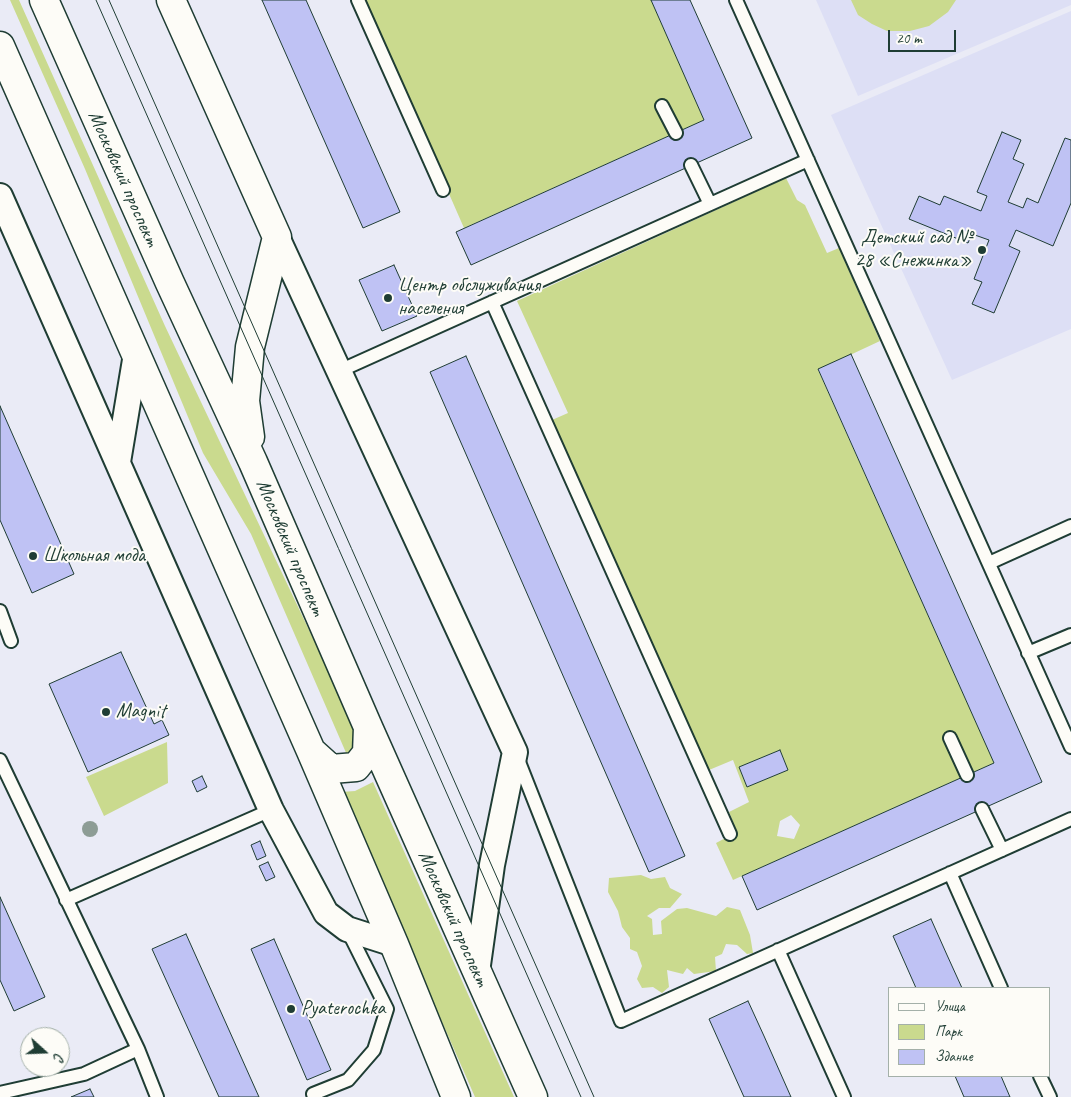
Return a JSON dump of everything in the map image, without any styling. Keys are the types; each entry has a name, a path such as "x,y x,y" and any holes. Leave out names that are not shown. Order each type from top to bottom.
{"main road":[{"name":"Московский проспект","path":"44,0 166,274 253,462 368,727 533,1097"},
{"path":"171,0 277,237 250,347 246,401 253,462"},
{"path":"0,46 311,751 394,944 456,1097"},
{"path":"311,751 331,769 356,767 368,753 368,727"}],"street":[{"path":"0,196 271,810 326,912 347,929 394,944"},
{"path":"277,237 515,752 492,866 477,972"},
{"path":"118,462 136,354"}],"lane":[{"path":"358,0 443,190"},
{"path":"736,0 1071,747"},
{"path":"662,106 676,133"},
{"path":"338,372 808,160"},
{"path":"691,165 710,204"},
{"path":"492,302 730,834"},
{"path":"988,563 1071,526"},
{"path":"0,611 11,640"},
{"path":"1028,652 1071,635"},
{"path":"950,738 967,775"},
{"path":"515,752 622,1021 1071,819"},
{"path":"0,760 138,1048 157,1097"},
{"path":"982,809 1002,850"},
{"path":"66,900 271,810"},
{"path":"950,873 1001,987"},
{"path":"313,1094 348,1080 364,1062 374,1050 387,1010 347,929"},
{"path":"778,950 844,1097"},
{"path":"0,1093 84,1074 138,1048"},
{"path":"1040,1077 1050,1097"}],"shaded area":[{"path":"816,0 1071,0 1071,5 858,96"},
{"name":"Детский сад № 28 «Снежинка»","path":"1071,11 1071,329 952,380 831,115"}],"green space":[{"path":"10,0 19,0 165,326 363,744 347,755 251,534 203,453 85,169"},
{"path":"364,0 651,0 704,120 464,228"},
{"path":"851,0 956,0 948,12 929,26 910,31 887,31 858,15"},
{"path":"786,178 797,200 805,205 827,253 839,248 880,341 818,370 994,763 733,880 716,843 737,832 729,812 749,802 733,760 709,770 552,420 568,413 517,301","holes":["780,750 788,770 747,787 739,767","791,815 800,825 794,839 777,836 780,821"]},
{"path":"167,742 168,783 104,816 86,777"},
{"path":"373,782 514,1097 475,1097 341,792 355,791"},
{"path":"641,875 651,879 665,877 670,888 682,894 670,908 659,908 647,916 652,919 653,935 662,934 661,921 677,909 687,908 716,916 727,907 740,910 750,935 753,953 747,954 737,945 726,944 722,954 715,957 716,971 694,974 687,968 683,974 667,970 669,987 662,993 653,987 642,988 637,979 642,966 637,952 630,949 630,938 622,927 618,911 608,892 609,878"}],"building":[{"path":"262,0 306,0 400,212 363,228"},
{"path":"651,0 690,0 752,138 471,265 456,232 704,120"},
{"path":"1002,132 1021,140 1013,159 1024,164 1008,202 1023,208 1027,198 1038,203 1065,138 1071,140 1071,203 1053,246 1016,230 1009,246 1020,251 994,313 972,304 982,282 974,279 989,240 972,234 968,243 909,219 919,196 940,205 944,196 981,211 987,196 977,192"},
{"name":"Центр обслуживания населения","path":"394,265 417,316 382,331 359,280"},
{"path":"851,354 1042,782 757,910 742,876 994,763 818,369"},
{"path":"466,356 685,856 649,872 430,372"},
{"path":"0,406 74,574 32,593 0,520"},
{"path":"121,652 154,724 162,720 169,735 88,772 49,684"},
{"path":"780,750 788,770 747,787 739,767"},
{"path":"202,776 207,787 197,792 192,781"},
{"path":"260,841 266,856 257,860 251,845"},
{"path":"268,862 275,877 266,881 259,866"},
{"path":"0,897 45,997 14,1011 0,980"},
{"path":"931,919 962,987 916,987 893,936"},
{"path":"186,934 259,1097 219,1097 152,949"},
{"path":"274,939 331,1070 307,1080 251,949"},
{"path":"748,1001 791,1097 744,1097 709,1019"},
{"path":"955,1077 1001,1077 1010,1097 964,1097"},
{"path":"90,1089 94,1097 71,1097"}],"tram line":[{"path":"96,0 581,1097"},
{"path":"109,0 594,1097"}],"place":[{"name":"Детский сад № 28 «Снежинка»","path":"982,250"},
{"name":"Центр обслуживания населения","path":"388,298"},
{"name":"Школьная мода","path":"33,556"},
{"name":"Magnit","path":"106,712"},
{"name":"Pyaterochka","path":"291,1009"}]}
